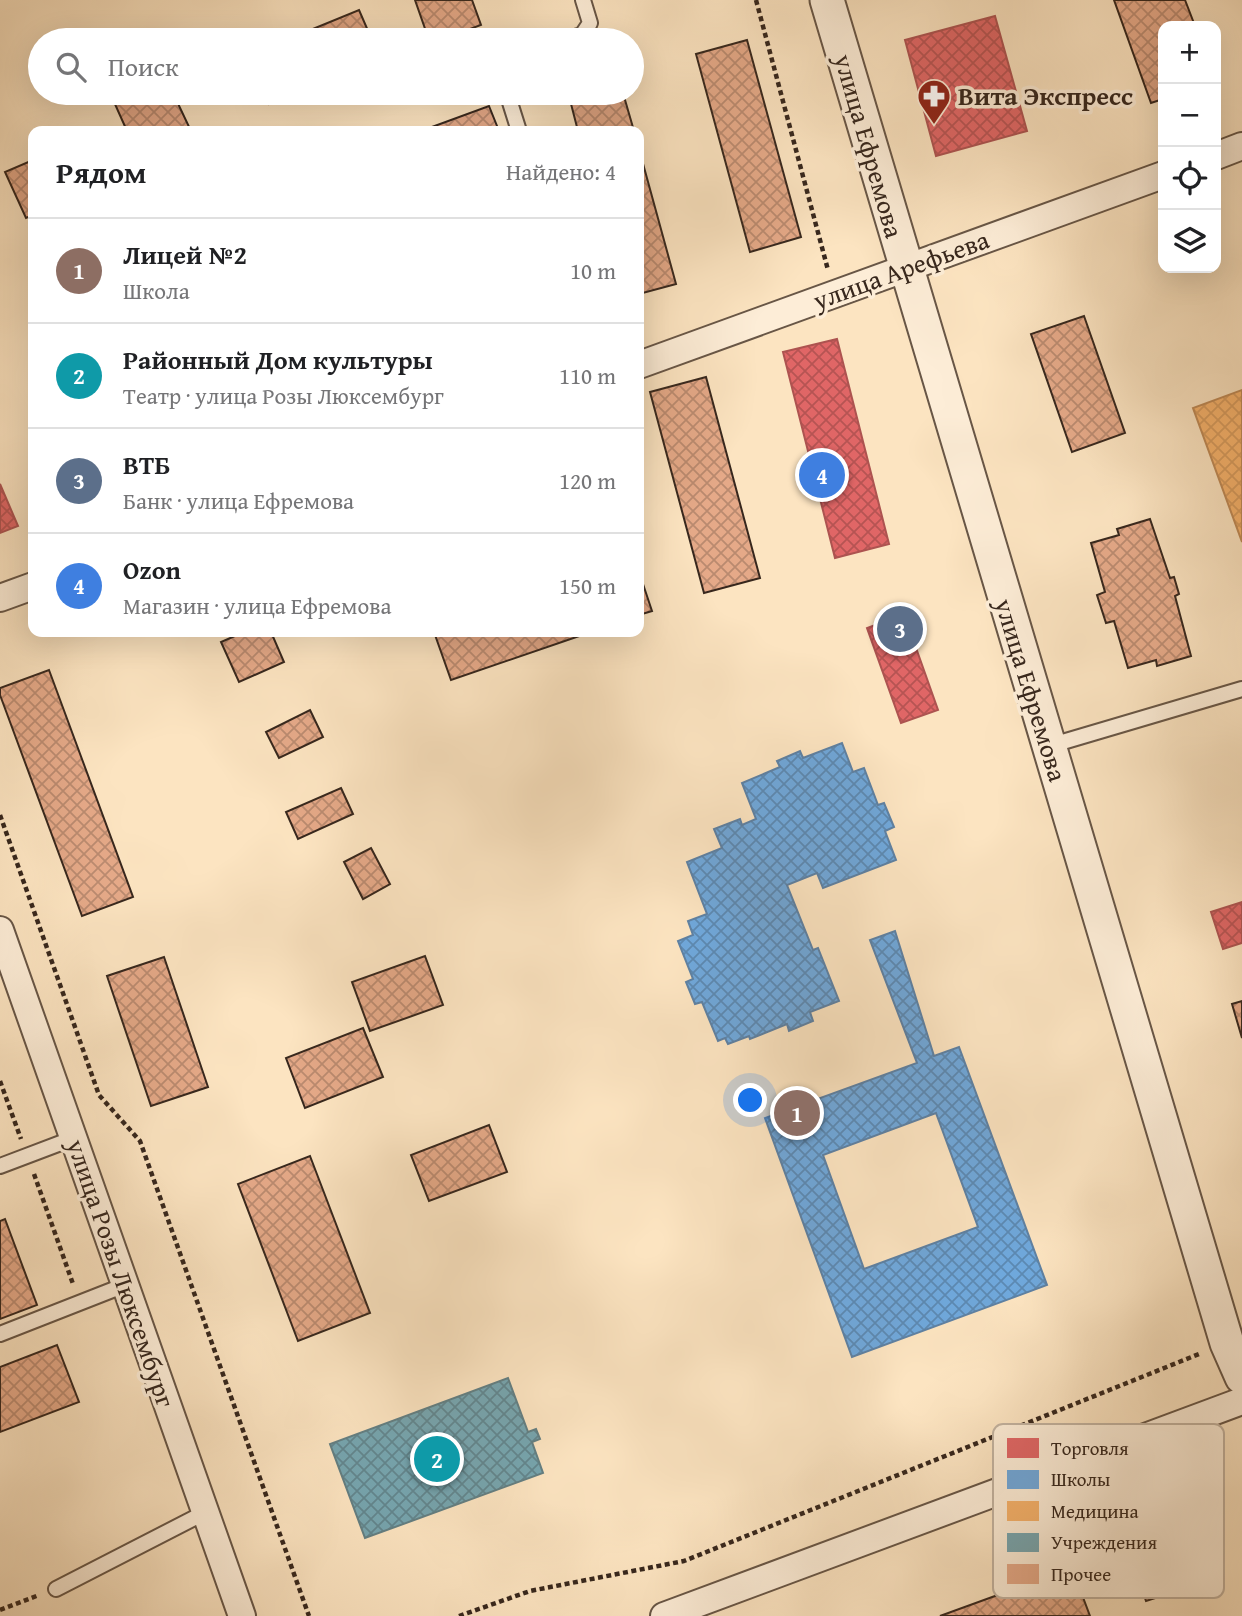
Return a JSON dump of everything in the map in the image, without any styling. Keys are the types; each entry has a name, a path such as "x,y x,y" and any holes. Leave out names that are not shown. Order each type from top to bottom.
{"street":[{"name":"улица Ефремова","path":"827,0 904,269 1227,1343 1242,1377"},
{"path":"1221,154 1242,146"},
{"name":"улица Арефьева","path":"644,363 1158,177"},
{"path":"0,598 28,588"},
{"name":"улица Розы Люксембург","path":"0,930 242,1616"},
{"path":"1185,1424 1242,1402"},
{"path":"664,1616 711,1607 993,1498"}],"lane":[{"path":"583,0 590,23 587,28"},
{"path":"511,105 517,126"},
{"path":"1048,746 1242,689"},
{"path":"0,1166 74,1138"},
{"path":"0,1334 125,1285"},
{"path":"56,1589 204,1513"}],"path":[{"path":"756,0 834,294"},
{"path":"0,815 99,1096 140,1141 309,1616"},
{"path":"0,1081 80,1303"},
{"path":"1025,1424 1227,1343"},
{"path":"459,1616 530,1591 684,1561 993,1437"},
{"path":"0,1610 56,1589"}],"building: Торговля":[{"path":"995,16 1027,131 936,156 905,40"},
{"path":"837,339 889,544 835,558 783,352"},
{"path":"0,484 18,526 0,533"},
{"path":"904,614 938,710 901,723 867,628"},
{"path":"1242,902 1242,943 1223,949 1211,912"}],"building: Школы":[{"path":"842,743 853,772 864,768 878,805 884,803 894,827 885,831 896,860 823,888 817,873 787,885 813,950 818,948 839,1001 810,1012 813,1021 789,1031 787,1024 750,1039 749,1036 728,1044 725,1038 718,1041 702,1002 695,1004 686,982 693,979 678,941 693,935 688,921 707,914 687,862 722,848 714,829 740,819 742,825 756,819 742,783 780,767 777,761 800,751 803,758"},
{"path":"895,931 934,1056 959,1047 1047,1285 852,1357 765,1118 917,1063 870,940","holes":["936,1113 978,1227 864,1269 823,1155"]}],"building: Медицина":[{"path":"1242,390 1242,542 1193,408"}],"building: Учреждения":[{"path":"508,1378 528,1432 536,1429 540,1439 532,1442 543,1473 365,1538 330,1444"}],"building: Прочее":[{"path":"415,0 472,0 481,25 473,28 425,28"},
{"path":"1114,0 1185,0 1193,21 1158,21 1158,101 1151,103"},
{"path":"359,10 367,28 315,28"},
{"path":"747,40 801,237 750,252 696,54"},
{"path":"115,105 179,105 189,126 125,126"},
{"path":"571,105 626,105 633,126 577,126"},
{"path":"489,106 497,126 435,126"},
{"path":"28,162 28,217 26,218 5,172"},
{"path":"644,167 676,284 644,293"},
{"path":"1084,316 1125,433 1072,452 1031,334"},
{"path":"706,377 760,578 704,593 650,392"},
{"path":"1150,519 1170,578 1174,577 1179,594 1175,596 1191,656 1157,666 1156,660 1128,668 1114,621 1106,623 1097,595 1105,592 1091,543 1119,535 1117,529"},
{"path":"644,587 652,611 644,613"},
{"path":"232,637 273,637 284,662 239,682 221,642"},
{"path":"436,637 576,637 451,680"},
{"path":"49,670 133,897 82,916 0,695 0,688"},
{"path":"310,710 323,737 279,758 266,732"},
{"path":"341,788 353,814 298,839 286,812"},
{"path":"371,848 390,884 363,899 344,862"},
{"path":"425,956 443,1005 370,1031 352,982"},
{"path":"164,957 208,1087 151,1106 107,976"},
{"path":"1242,1001 1242,1038 1232,1004"},
{"path":"363,1028 383,1077 305,1108 286,1058"},
{"path":"489,1125 507,1172 429,1201 411,1155"},
{"path":"310,1156 370,1313 298,1341 238,1184"},
{"path":"5,1219 37,1305 0,1319 0,1221"},
{"path":"57,1345 79,1402 0,1432 0,1367"},
{"path":"993,1597 1083,1598 1090,1616 940,1616"}],"place":[{"name":"Вита Экспресс","path":"934,126"},
{"name":"Ozon","path":"822,475"},
{"name":"ВТБ","path":"900,629"},
{"name":"Лицей №2","path":"797,1113"},
{"name":"Районный Дом культуры","path":"437,1459"}]}
